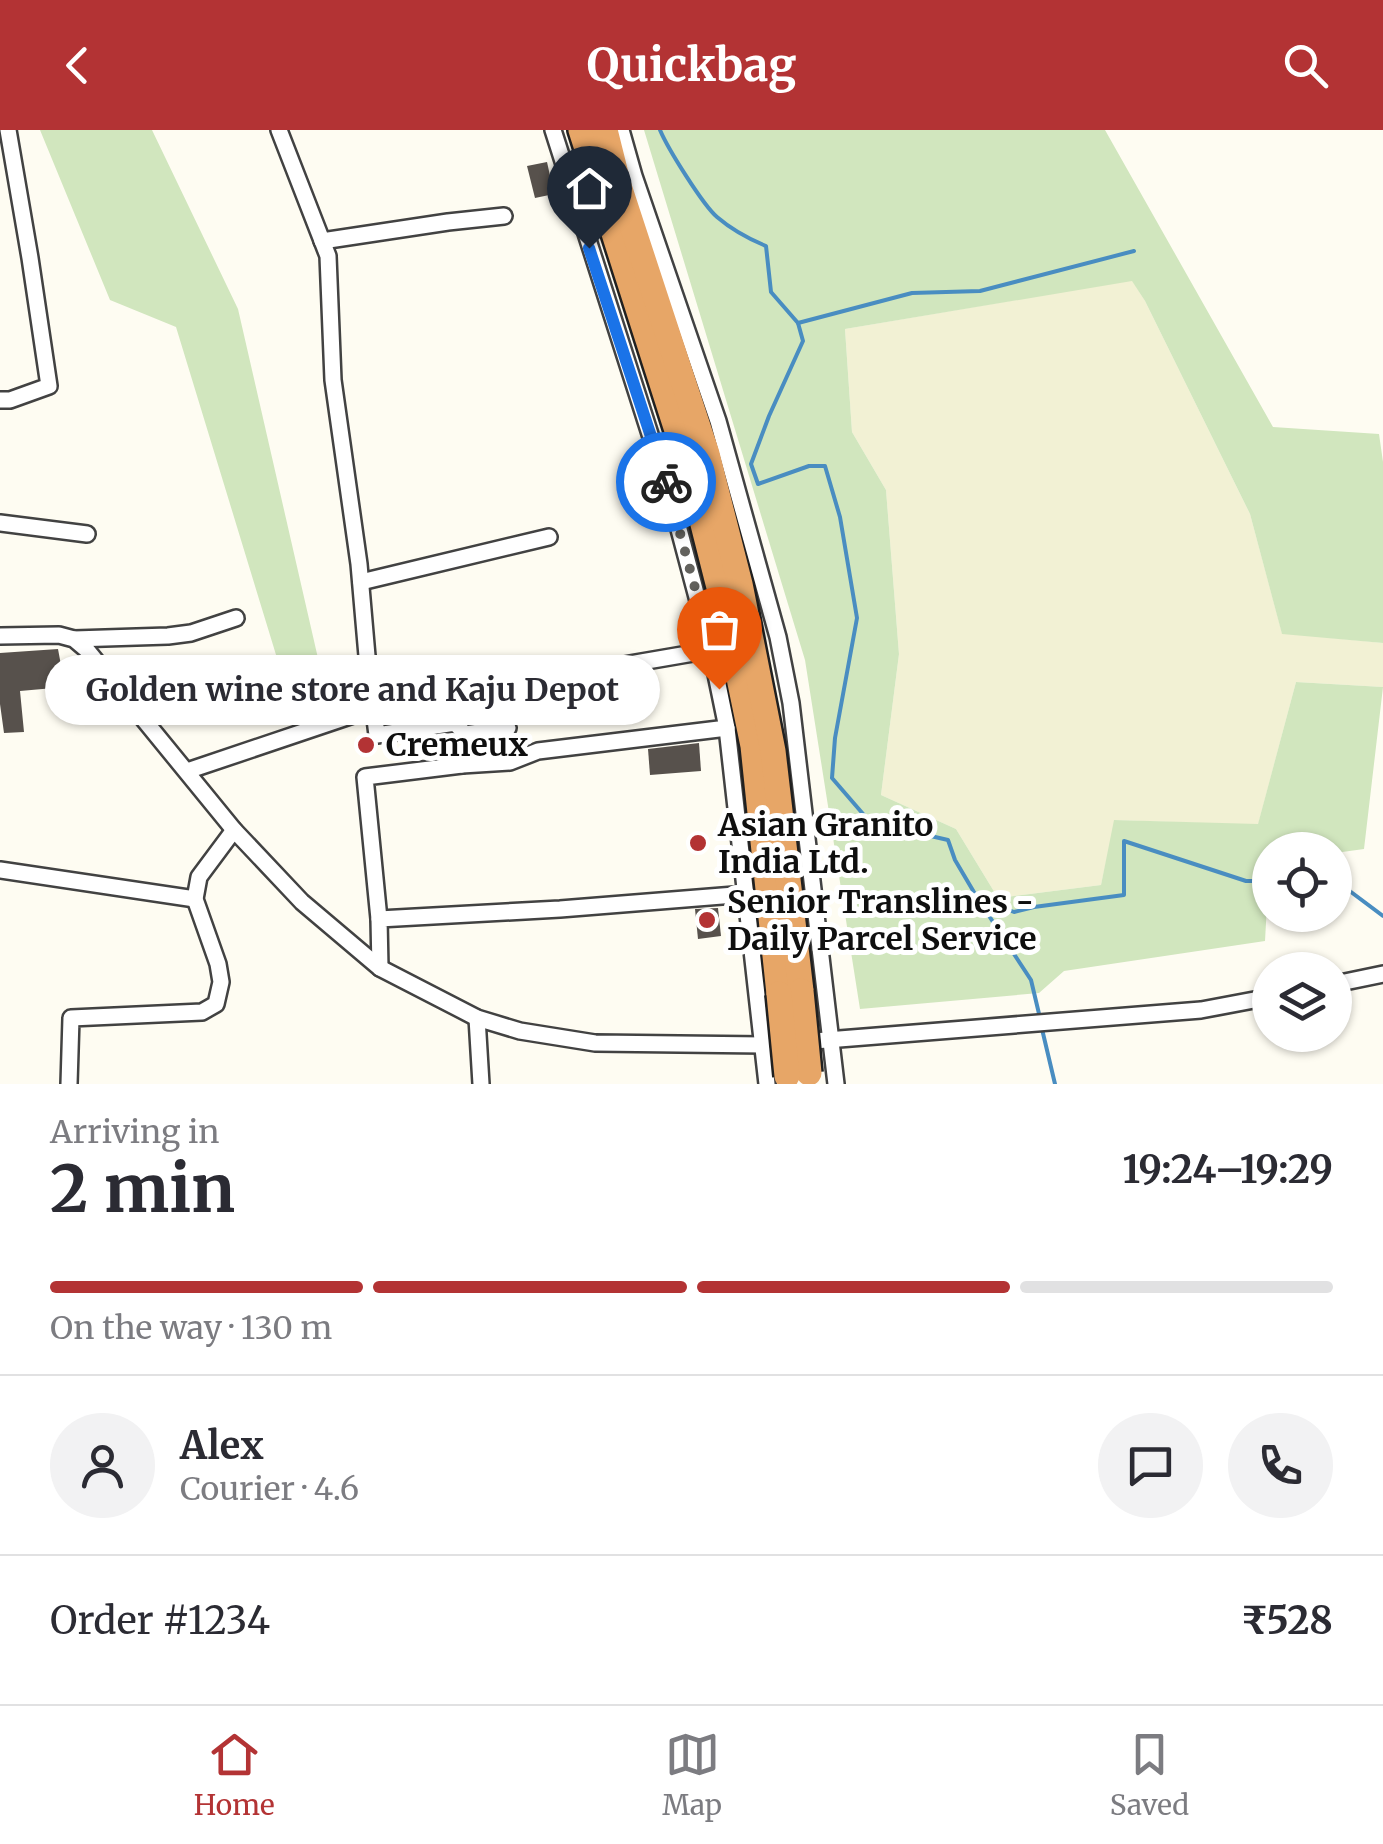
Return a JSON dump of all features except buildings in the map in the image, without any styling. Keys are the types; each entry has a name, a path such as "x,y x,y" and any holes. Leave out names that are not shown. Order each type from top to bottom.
{"highway":[{"path":"581,130 688,465 726,615 753,746 790,992"},
{"path":"604,130 707,454 740,584 773,751 790,992 792,1080"}],"street":[{"path":"0,400 49,386 8,130"},
{"path":"279,130 328,256 334,380 377,735 455,723 465,734 462,765"},
{"path":"553,130 672,503 712,650 727,728 764,1046 792,1080"},
{"path":"621,130 718,421 778,637 792,703 836,1084"},
{"path":"322,242 504,216"},
{"path":"0,524 87,534"},
{"path":"361,582 550,538"},
{"path":"0,636 168,636 236,618"},
{"path":"74,639 234,830 302,902 380,968 477,1018 520,1031 595,1043 764,1046 1201,1010 1252,1000"},
{"path":"187,771 374,708 712,650"},
{"path":"465,734 508,728"},
{"path":"380,968 366,778 510,762 538,750 727,728"},
{"path":"69,1084 71,1018 202,1012 216,1004 221,982 218,964 195,899 199,878 234,830"},
{"path":"0,870 195,899"},
{"path":"379,919 748,894"},
{"path":"1352,980 1383,974"},
{"path":"477,1018 480,1084"}],"green space":[{"path":"40,130 152,130 238,309 320,667 324,702 295,717 176,327 110,300"},
{"path":"644,130 1105,130 1273,427 1379,434 1383,462 1383,643 1282,634 1250,514 1132,281 845,329 852,432 886,490 899,654 881,795 956,829 998,898 1101,885 1114,820 1258,824 1296,682 1383,687 1364,849 1352,851 1352,832 1252,832 1252,932 1265,932 1265,941 1064,971 1039,993 860,1009 805,660"},
{"path":"1132,280 1250,514 1282,633 1383,643 1383,687 1296,682 1258,825 1115,820 1101,885 998,898 956,829 881,795 899,654 886,490 852,432 845,329"}],"waterway":[{"path":"660,130 711,211 734,230 766,246 771,292 798,323 803,341 751,464 758,484 809,466 825,466 840,517 857,618 835,738 832,778 870,822 948,840 978,899 1031,980 1040,1018"},
{"path":"798,323 912,293 980,291 1134,251"},
{"path":"979,899 1014,912 1124,895 1124,841 1252,881"},
{"path":"1352,893 1383,916"},
{"path":"1042,1029 1055,1084"}],"way so far":[{"path":"666,482 719,689"}],"place":[{"name":"Golden wine store and Kaju Depot","path":"719,689"},
{"name":"Cremeux","path":"366,745"},
{"name":"Asian Granito India Ltd.","path":"698,843"},
{"name":"Senior Translines - Daily Parcel Service","path":"707,920"}],"route":[{"path":"589,248 666,482"}]}
